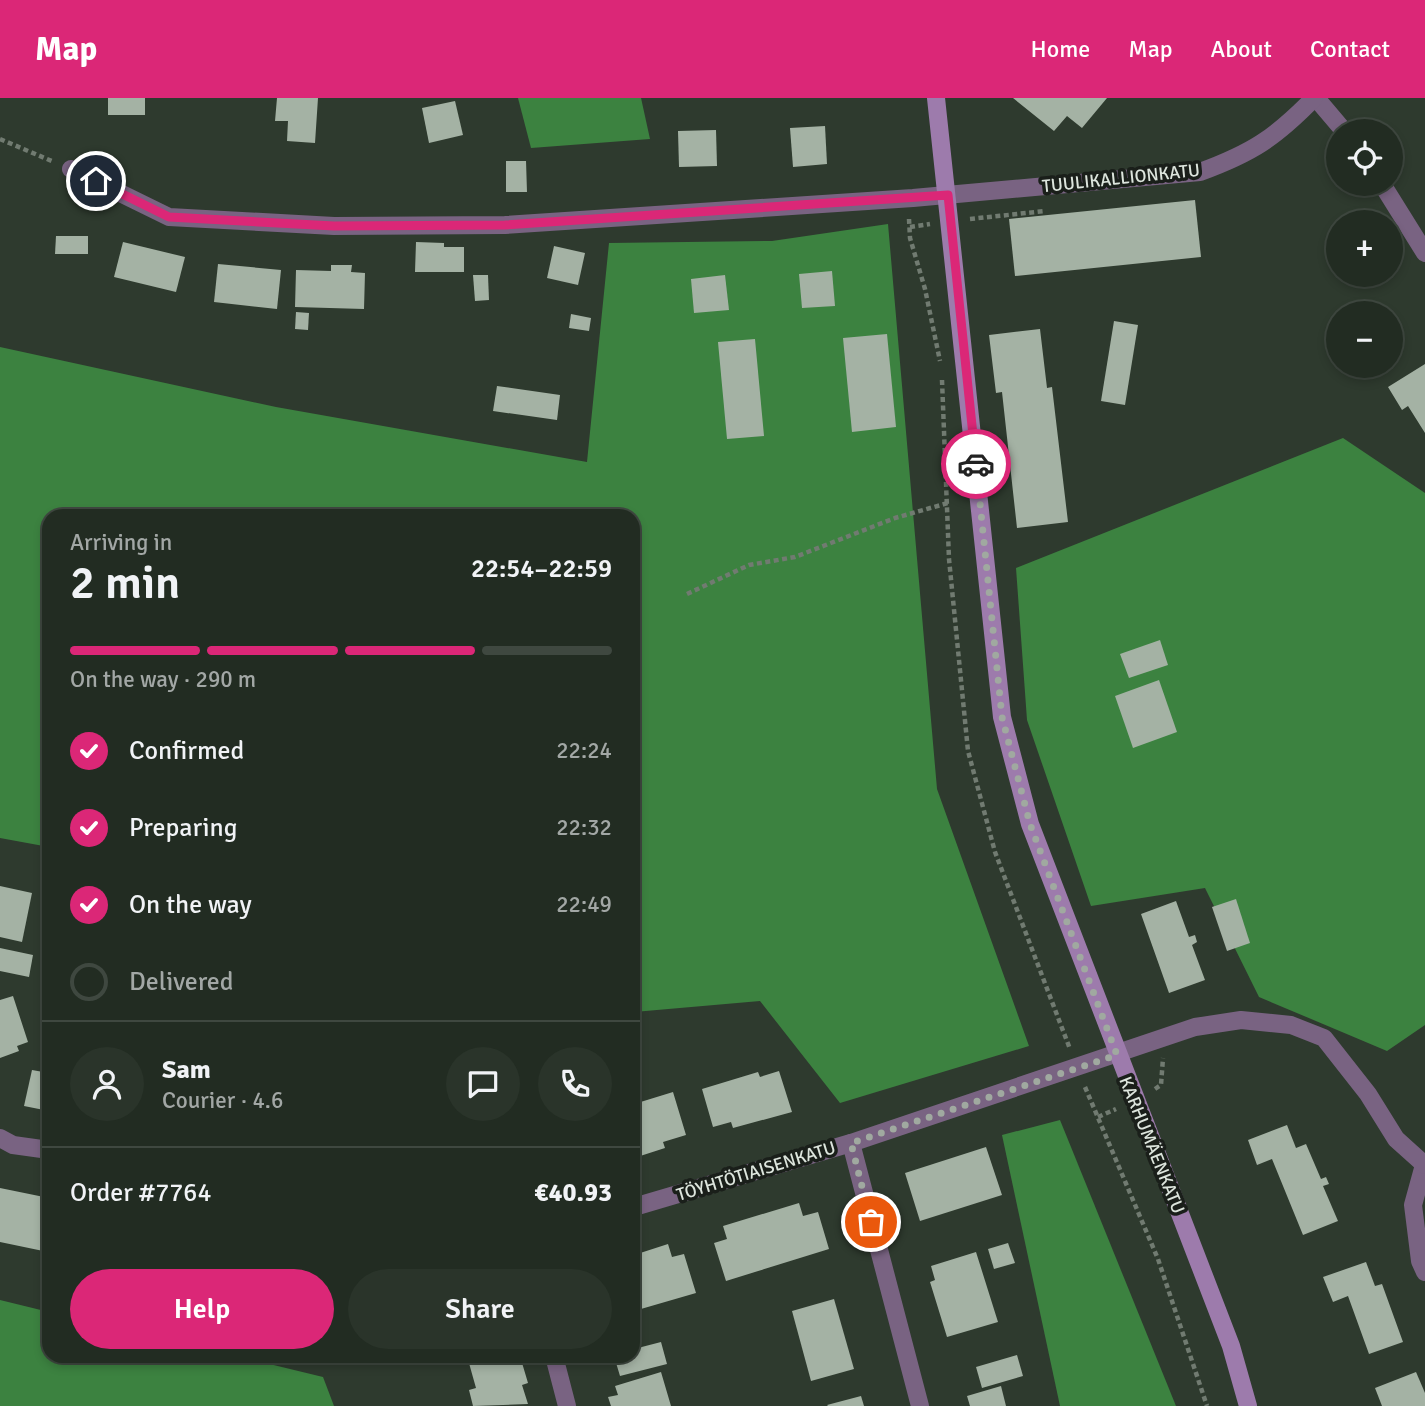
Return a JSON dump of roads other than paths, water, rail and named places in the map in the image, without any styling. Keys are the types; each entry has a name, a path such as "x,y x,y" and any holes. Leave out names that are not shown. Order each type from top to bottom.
{"street":[{"name":"KARHUMÄENKATU","path":"936,98 1002,717 1030,824 1231,1346 1248,1406"},
{"name":"TUULIKALLIONKATU","path":"71,169 169,217 334,226 505,225 948,195 1200,172 1240,157 1283,130 1315,98"},
{"path":"1315,98 1333,119"},
{"path":"1389,196 1425,253"},
{"name":"TÖYHTÖTIAISENKATU","path":"640,1206 851,1143 1195,1027 1241,1020 1291,1026 1324,1038 1368,1094 1396,1139 1424,1165"},
{"path":"0,1138 13,1145 42,1149"},
{"path":"851,1143 920,1406"},
{"path":"1424,1165 1413,1205 1420,1261 1425,1272"},
{"path":"556,1363 567,1406"}]}
